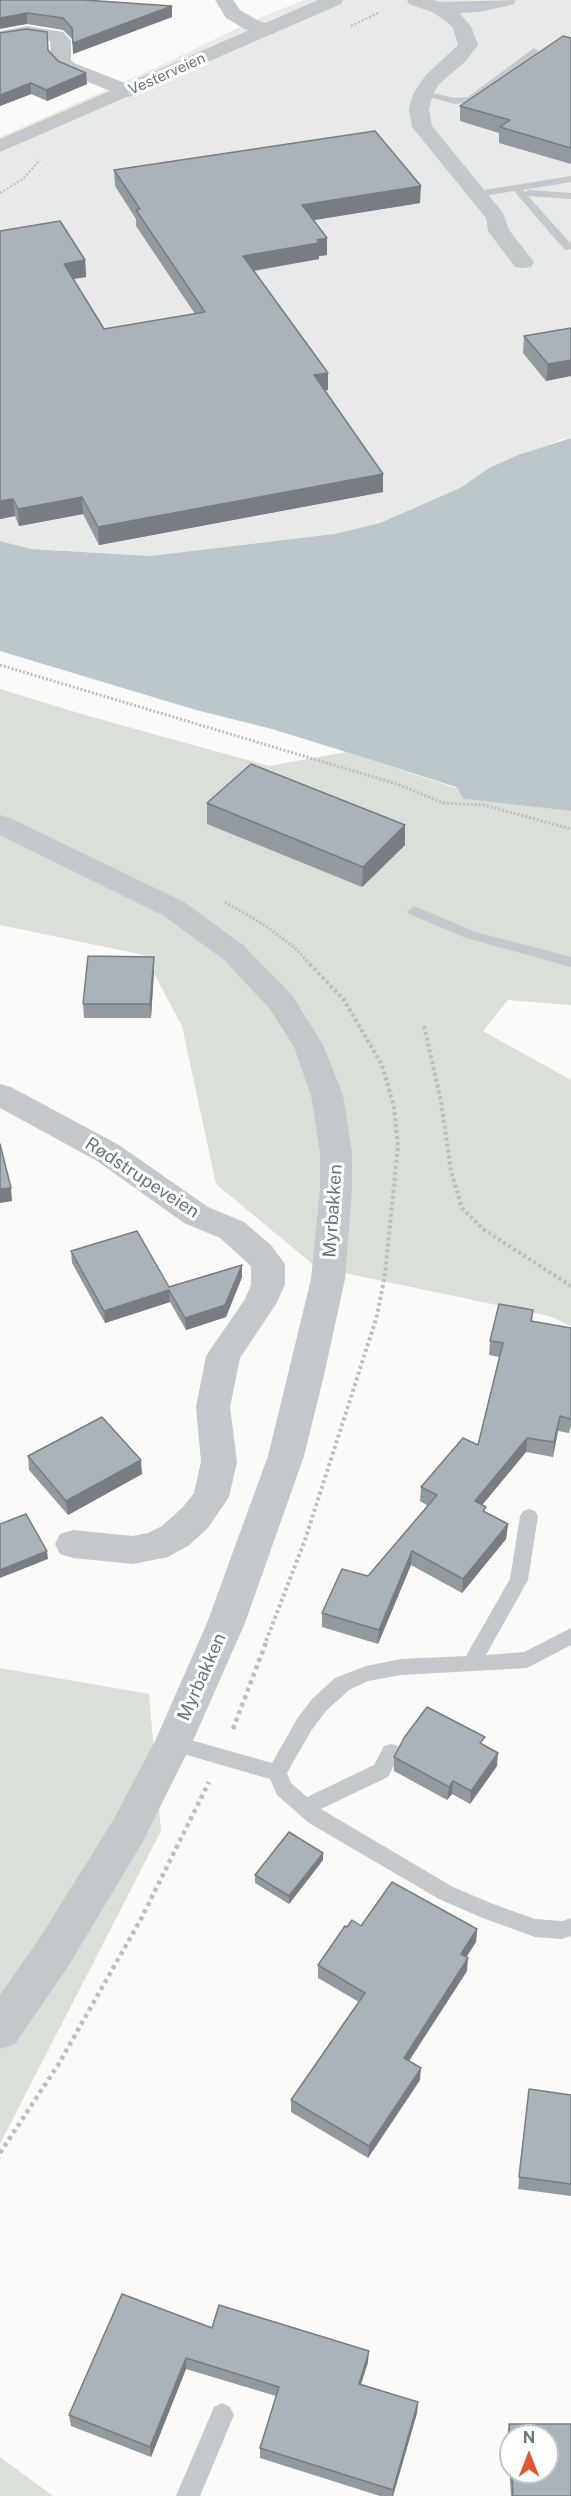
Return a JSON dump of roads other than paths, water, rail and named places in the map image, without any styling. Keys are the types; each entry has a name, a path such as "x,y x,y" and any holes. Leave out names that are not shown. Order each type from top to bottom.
{"street":[{"path":"224,0 233,14 252,25 267,29"},
{"name":"Vesterveien","path":"0,146 334,0"},
{"path":"416,0 439,8 462,26 468,45 459,57 432,80 423,94 419,109 422,127 496,217 499,231 523,262"},
{"path":"439,8 479,6 507,0"},
{"path":"4,31 56,36 62,41 61,61 67,67 128,92"},
{"name":"Myrbakken","path":"0,824 174,909 233,952 281,1002 309,1047 319,1072 333,1123 336,1152 333,1237 328,1279 307,1375 286,1456 226,1623 173,1743 128,1831 54,1952 0,2030"},
{"name":"Rødstrupeveien","path":"0,1095 108,1153 196,1215 232,1230 259,1253 268,1264 268,1285 259,1304 223,1356 213,1407 219,1462 211,1497 195,1518 175,1536 155,1546 133,1550 73,1544"}],"lane":[{"path":"423,94 455,101 471,100 534,51"},
{"path":"478,194 571,179"},
{"path":"501,191 571,196"},
{"path":"519,192 568,247"},
{"path":"414,911 471,935 571,962"},
{"path":"472,1662 519,1580 529,1516"},
{"path":"571,1636 527,1660 401,1667 366,1674 342,1684 320,1705 304,1725 277,1773 284,1789 316,1817 457,1898 535,1928 571,1927"},
{"name":"Myrbakken","path":"173,1743 277,1773"},
{"path":"305,1807 381,1771 391,1752"},
{"path":"188,2496 222,2415"}]}
